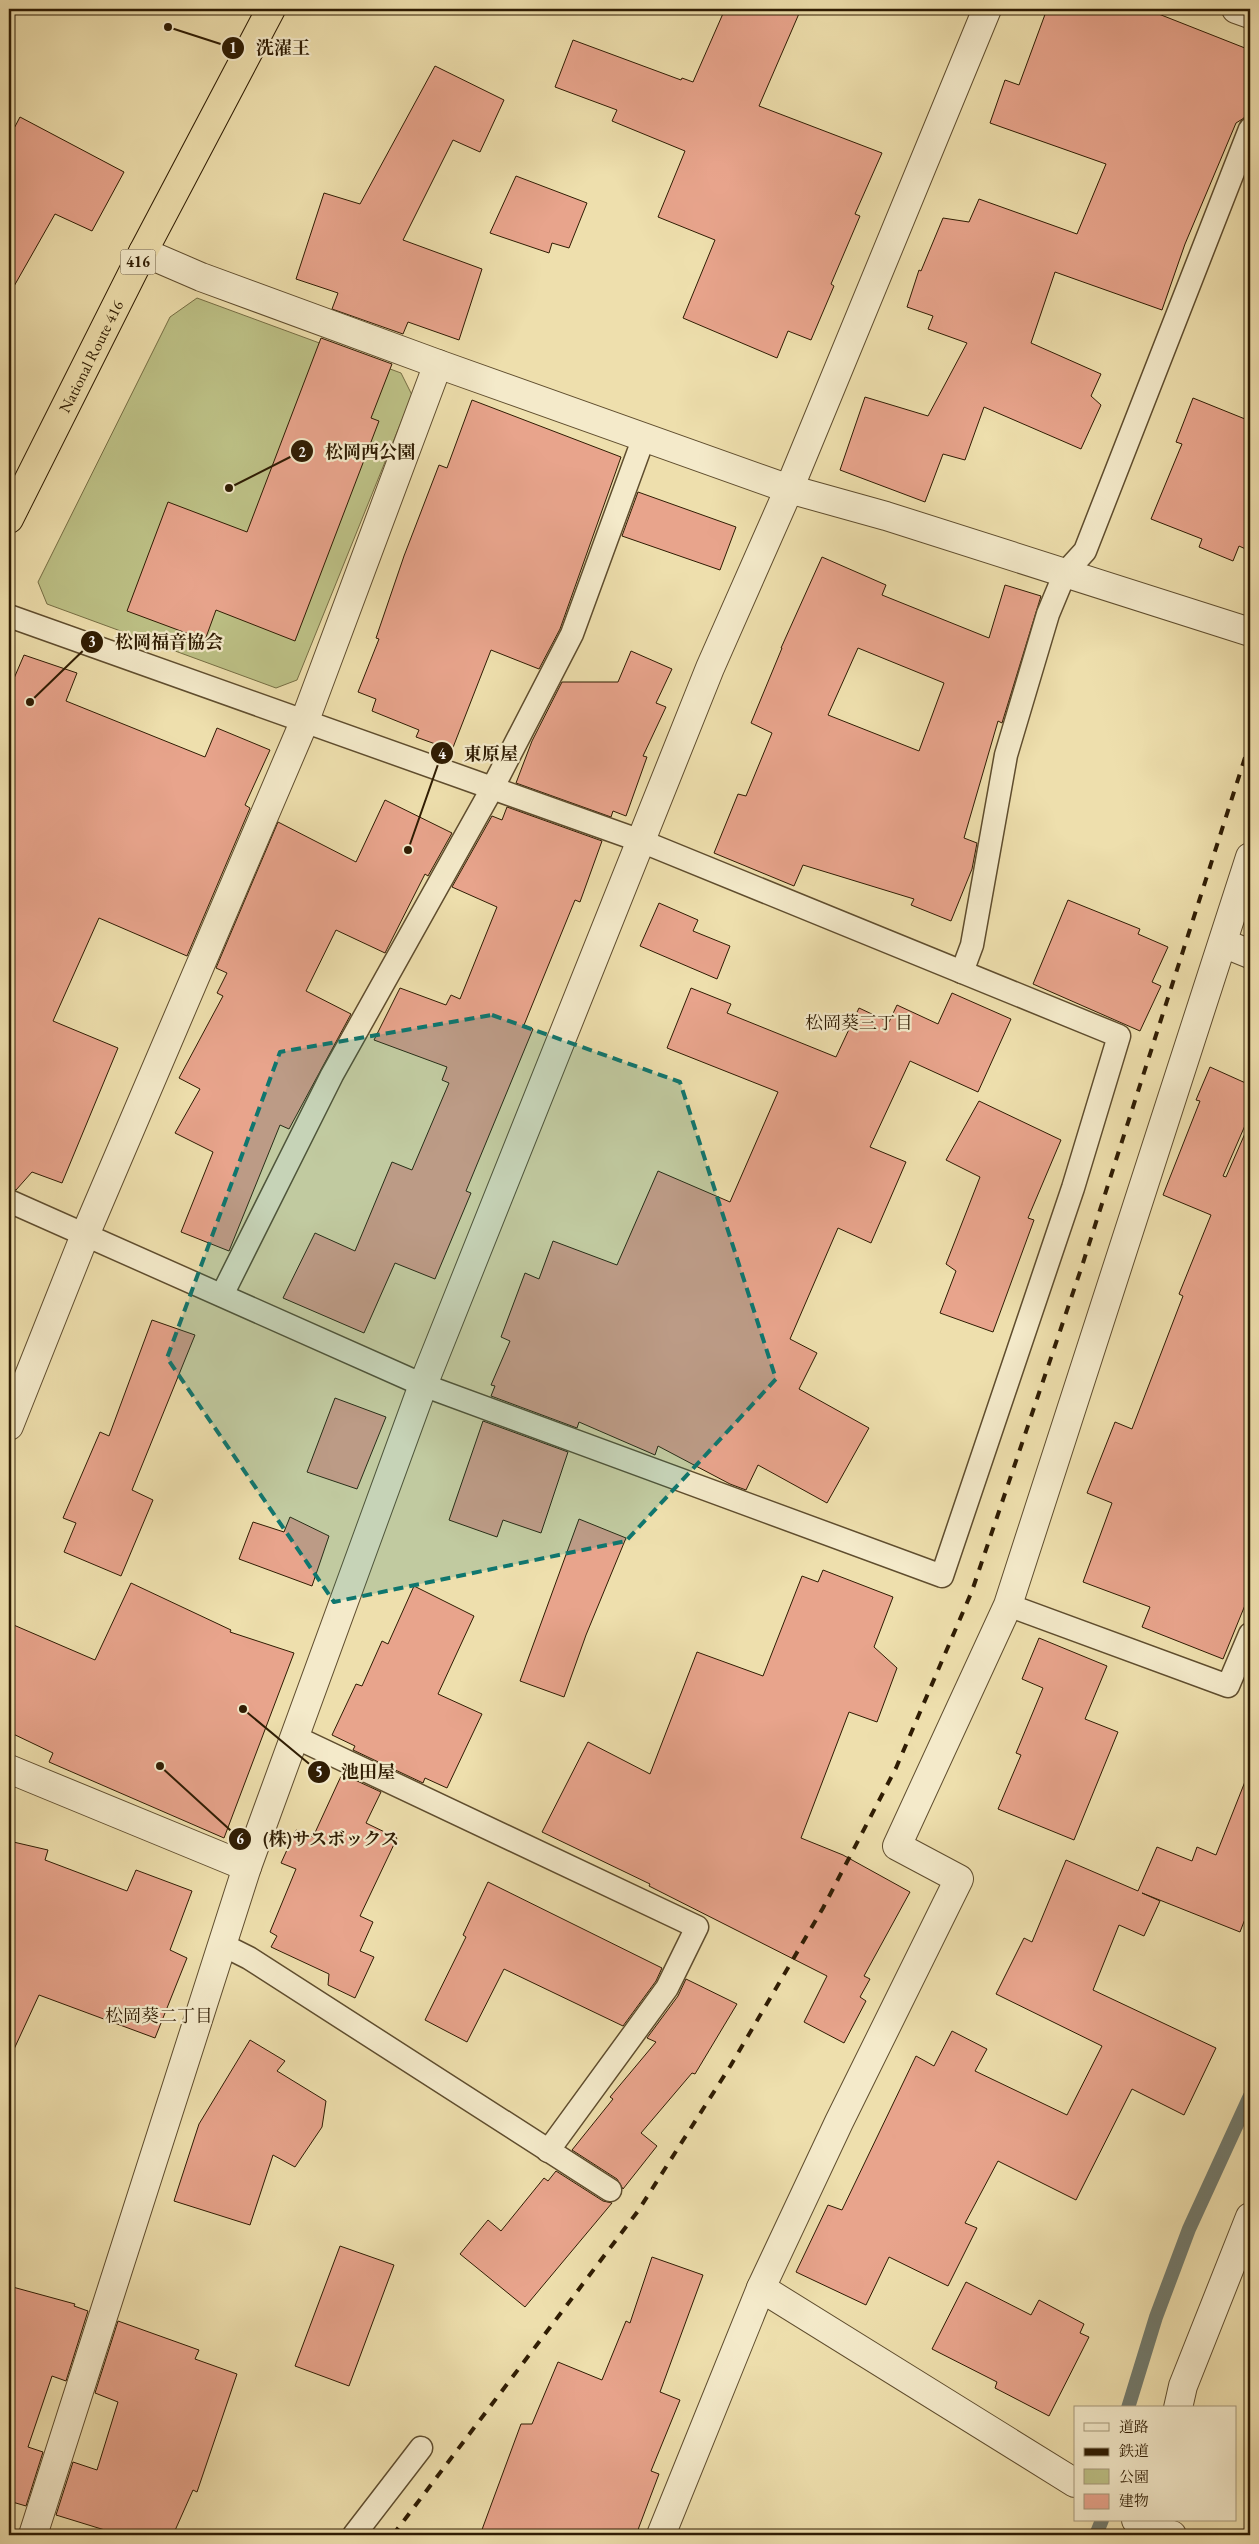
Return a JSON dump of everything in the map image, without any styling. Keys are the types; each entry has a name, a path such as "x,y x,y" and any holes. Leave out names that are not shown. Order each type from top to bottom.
{"highway":[{"name":"National Route 416","path":"9,519 143,252 271,9"}],"street":[{"path":"33,2535 247,1867 424,1385 710,668 789,489 988,9"},
{"path":"1236,9 1250,14"},
{"path":"143,252 201,277 438,364 789,489 886,516 1250,632"},
{"path":"9,1426 85,1235 305,720 438,364"},
{"path":"661,2535 761,2288 839,2122 959,1879 897,1846 1008,1605 1250,857"},
{"path":"1223,943 1250,954"},
{"path":"9,1768 247,1867"},
{"path":"1178,2406 1183,2386 1250,2217"},
{"path":"761,2288 1074,2481"}],"lane":[{"path":"962,972 972,945 1006,755 1048,614 1065,573 1084,551 1250,129"},
{"path":"222,1295 332,1075 493,787 572,634 644,437"},
{"path":"9,616 641,841 1120,1036 1073,1188 942,1576 424,1385 9,1201"},
{"path":"1008,1605 1228,1686 1250,1634"},
{"path":"295,1737 697,1927 667,1988 548,2151"},
{"path":"223,1945 249,1958 610,2190"},
{"path":"354,2535 421,2448"}],"highlighted area":[{"path":"492,1015 680,1082 776,1379 626,1541 334,1602 167,1358 280,1052"}],"green space":[{"path":"197,298 401,373 412,395 297,680 276,688 47,604 38,582 170,317"}],"building":[{"path":"725,9 801,9 759,106 882,153 855,214 860,216 831,284 834,286 811,340 788,331 777,358 683,318 715,240 658,217 685,151 612,121 617,110 555,87 573,40 681,80 682,78 693,82"},
{"path":"1047,9 1146,9 1250,50 1250,102 1244,118 1236,123 1185,244 1162,310 1055,272 1031,343 1101,374 1091,396 1101,405 1081,449 984,407 965,460 943,454 925,502 840,470 865,397 928,416 967,343 928,329 933,316 907,307 919,270 921,271 943,218 969,222 979,199 1077,234 1106,164 990,123 1005,80 1019,85"},
{"path":"435,66 504,100 480,152 453,140 403,240 482,269 459,340 408,322 403,334 332,309 338,293 296,279 324,193 360,204"},
{"path":"20,117 124,172 92,231 55,214 9,295 9,138"},
{"path":"516,176 587,203 569,248 552,243 549,253 490,233"},
{"path":"321,338 392,364 371,418 379,421 295,641 216,610 205,640 127,611 168,502 247,532"},
{"path":"1193,398 1250,421 1250,551 1239,546 1233,561 1199,547 1202,539 1151,519 1182,444 1176,442"},
{"path":"472,400 621,457 560,629 539,669 491,650 452,750 416,737 419,730 372,711 376,699 358,692 379,639 376,638 404,556 439,465 447,468"},
{"path":"638,492 736,527 720,570 622,536"},
{"path":"822,557 886,585 882,595 989,638 1005,585 1041,596 1002,723 998,721 964,838 977,843 972,869 951,921 911,905 914,899 803,865 794,886 714,853 738,794 746,796 772,733 751,723 781,648","holes":["858,648 944,683 919,751 828,715"]},
{"path":"631,651 672,669 656,703 666,707 643,756 647,757 626,816 613,811 611,817 516,783 532,741 562,682 618,682"},
{"path":"24,655 77,673 66,701 205,757 217,728 270,750 245,805 250,808 187,956 99,918 53,1021 118,1048 62,1183 32,1172 16,1190 9,1188 9,690"},
{"path":"385,800 452,833 428,876 425,874 385,953 336,930 306,991 351,1014 289,1129 280,1125 229,1251 181,1232 213,1152 175,1133 200,1089 179,1078 223,996 217,993 227,973 216,968 278,822 356,862"},
{"path":"507,807 602,841 580,902 575,900 524,1025 533,1029 466,1191 471,1193 435,1279 395,1263 364,1333 283,1298 315,1233 355,1251 392,1162 412,1170 449,1083 442,1080 447,1067 374,1040 400,988 446,1005 451,995 460,999 497,907 452,887 492,816 502,820"},
{"path":"1068,900 1140,929 1138,934 1168,947 1152,982 1161,986 1140,1031 1033,984"},
{"path":"659,903 698,920 693,931 730,946 717,979 640,946"},
{"path":"691,988 731,1004 727,1013 836,1057 859,1008 889,1022 897,1005 938,1024 952,993 1011,1019 978,1092 910,1061 870,1147 906,1162 871,1243 838,1228 790,1339 817,1353 799,1389 869,1428 827,1503 758,1465 746,1490 730,1484 658,1446 655,1455 579,1422 577,1428 491,1396 495,1386 491,1385 510,1341 501,1337 525,1273 539,1279 553,1241 617,1265 658,1171 730,1202 778,1092 667,1048"},
{"path":"1210,1067 1250,1085 1250,1114 1223,1176 1226,1177 1250,1122 1250,1593 1223,1659 1142,1627 1150,1607 1083,1582 1112,1503 1087,1493 1115,1422 1132,1429 1183,1296 1179,1294 1211,1215 1163,1195 1200,1101 1196,1100"},
{"path":"979,1101 1061,1140 1028,1218 1034,1220 993,1332 940,1313 956,1271 946,1264 980,1177 946,1160"},
{"path":"152,1320 195,1335 132,1490 153,1500 121,1576 64,1552 76,1523 63,1518 100,1432 109,1436"},
{"path":"335,1398 386,1417 357,1489 307,1472"},
{"path":"483,1421 568,1452 541,1533 503,1520 497,1537 449,1520"},
{"path":"290,1517 329,1536 312,1586 239,1559 253,1522 284,1532"},
{"path":"579,1519 626,1538 586,1635 564,1697 520,1681"},
{"path":"823,1570 893,1597 874,1647 897,1668 877,1722 849,1712 801,1838 843,1855 910,1892 864,1976 870,1979 860,1997 866,2001 844,2043 804,2022 827,1976 649,1886 650,1884 542,1832 588,1742 650,1774 697,1652 763,1676 802,1576 818,1582"},
{"path":"131,1583 231,1630 230,1632 294,1653 224,1838 49,1762 53,1753 9,1732 9,1623 95,1660"},
{"path":"414,1586 474,1616 438,1694 482,1714 447,1788 425,1778 423,1783 353,1750 355,1746 332,1735 356,1684 362,1686 382,1641 388,1644"},
{"path":"1039,1638 1107,1666 1085,1719 1118,1732 1074,1840 998,1809 1021,1755 1016,1753 1043,1688 1022,1679"},
{"path":"342,1774 381,1792 366,1823 397,1838 360,1916 373,1922 360,1951 374,1957 355,1998 328,1985 329,1974 271,1947 277,1936 270,1932 296,1869 281,1863 296,1830 313,1837"},
{"path":"1248,1774 1250,1774 1250,1906 1240,1932 1142,1893 1160,1901 1144,1936 1119,1925 1093,1990 1216,2048 1184,2115 1132,2089 1076,2200 998,2161 965,2223 977,2228 948,2286 889,2257 866,2305 796,2272 828,2205 842,2210 916,2056 934,2066 952,2031 987,2049 975,2071 1067,2115 1102,2046 996,1994 1024,1938 1032,1942 1066,1860 1138,1891 1157,1847 1192,1861 1197,1847 1216,1855"},
{"path":"9,1841 48,1850 45,1860 127,1891 136,1870 192,1891 170,1950 187,1958 155,2038 39,1995 9,2060"},
{"path":"488,1882 662,1968 656,1981 623,2026 504,1969 467,2042 425,2020 466,1937 463,1935"},
{"path":"686,1979 737,2004 695,2074 692,2073 641,2133 657,2146 623,2189 617,2179 572,2150 613,2099 610,2097 656,2042 647,2038 678,1996"},
{"path":"250,2040 285,2061 277,2071 326,2101 322,2127 295,2167 273,2155 250,2225 174,2201 199,2124"},
{"path":"556,2171 603,2201 612,2203 525,2307 460,2254 488,2220 501,2231 544,2178 548,2181"},
{"path":"340,2246 394,2265 349,2386 295,2366"},
{"path":"652,2257 703,2275 660,2392 680,2400 651,2471 659,2474 636,2535 480,2535 521,2424 532,2424 558,2362 602,2380 626,2321 630,2323"},
{"path":"966,2282 1031,2315 1039,2300 1084,2324 1080,2333 1089,2337 1049,2416 995,2388 997,2382 932,2349"},
{"path":"9,2286 75,2304 74,2306 88,2311 66,2381 52,2376 28,2447 43,2452 26,2506 9,2501"},
{"path":"118,2321 199,2350 195,2359 237,2374 197,2492 193,2490 173,2535 121,2535 56,2515 73,2462 97,2470 118,2402 95,2393"}],"waterway":[{"path":"1129,2406 1156,2317 1189,2229 1250,2096"},
{"path":"1096,2535 1101,2522"}],"railway":[{"path":"393,2535 638,2211 731,2065 823,1908 896,1768 972,1591 1082,1266 1250,742"}],"place":[{"name":"洗濯王","path":"168,27"},
{"name":"松岡西公園","path":"229,488"},
{"name":"松岡福音協会","path":"30,702"},
{"name":"東原屋","path":"408,850"},
{"name":"池田屋","path":"243,1709"},
{"name":"(株)サスボックス","path":"160,1766"}],"district":[{"name":"松岡葵三丁目","path":"859,1023"},
{"name":"松岡葵二丁目","path":"159,2016"}]}
